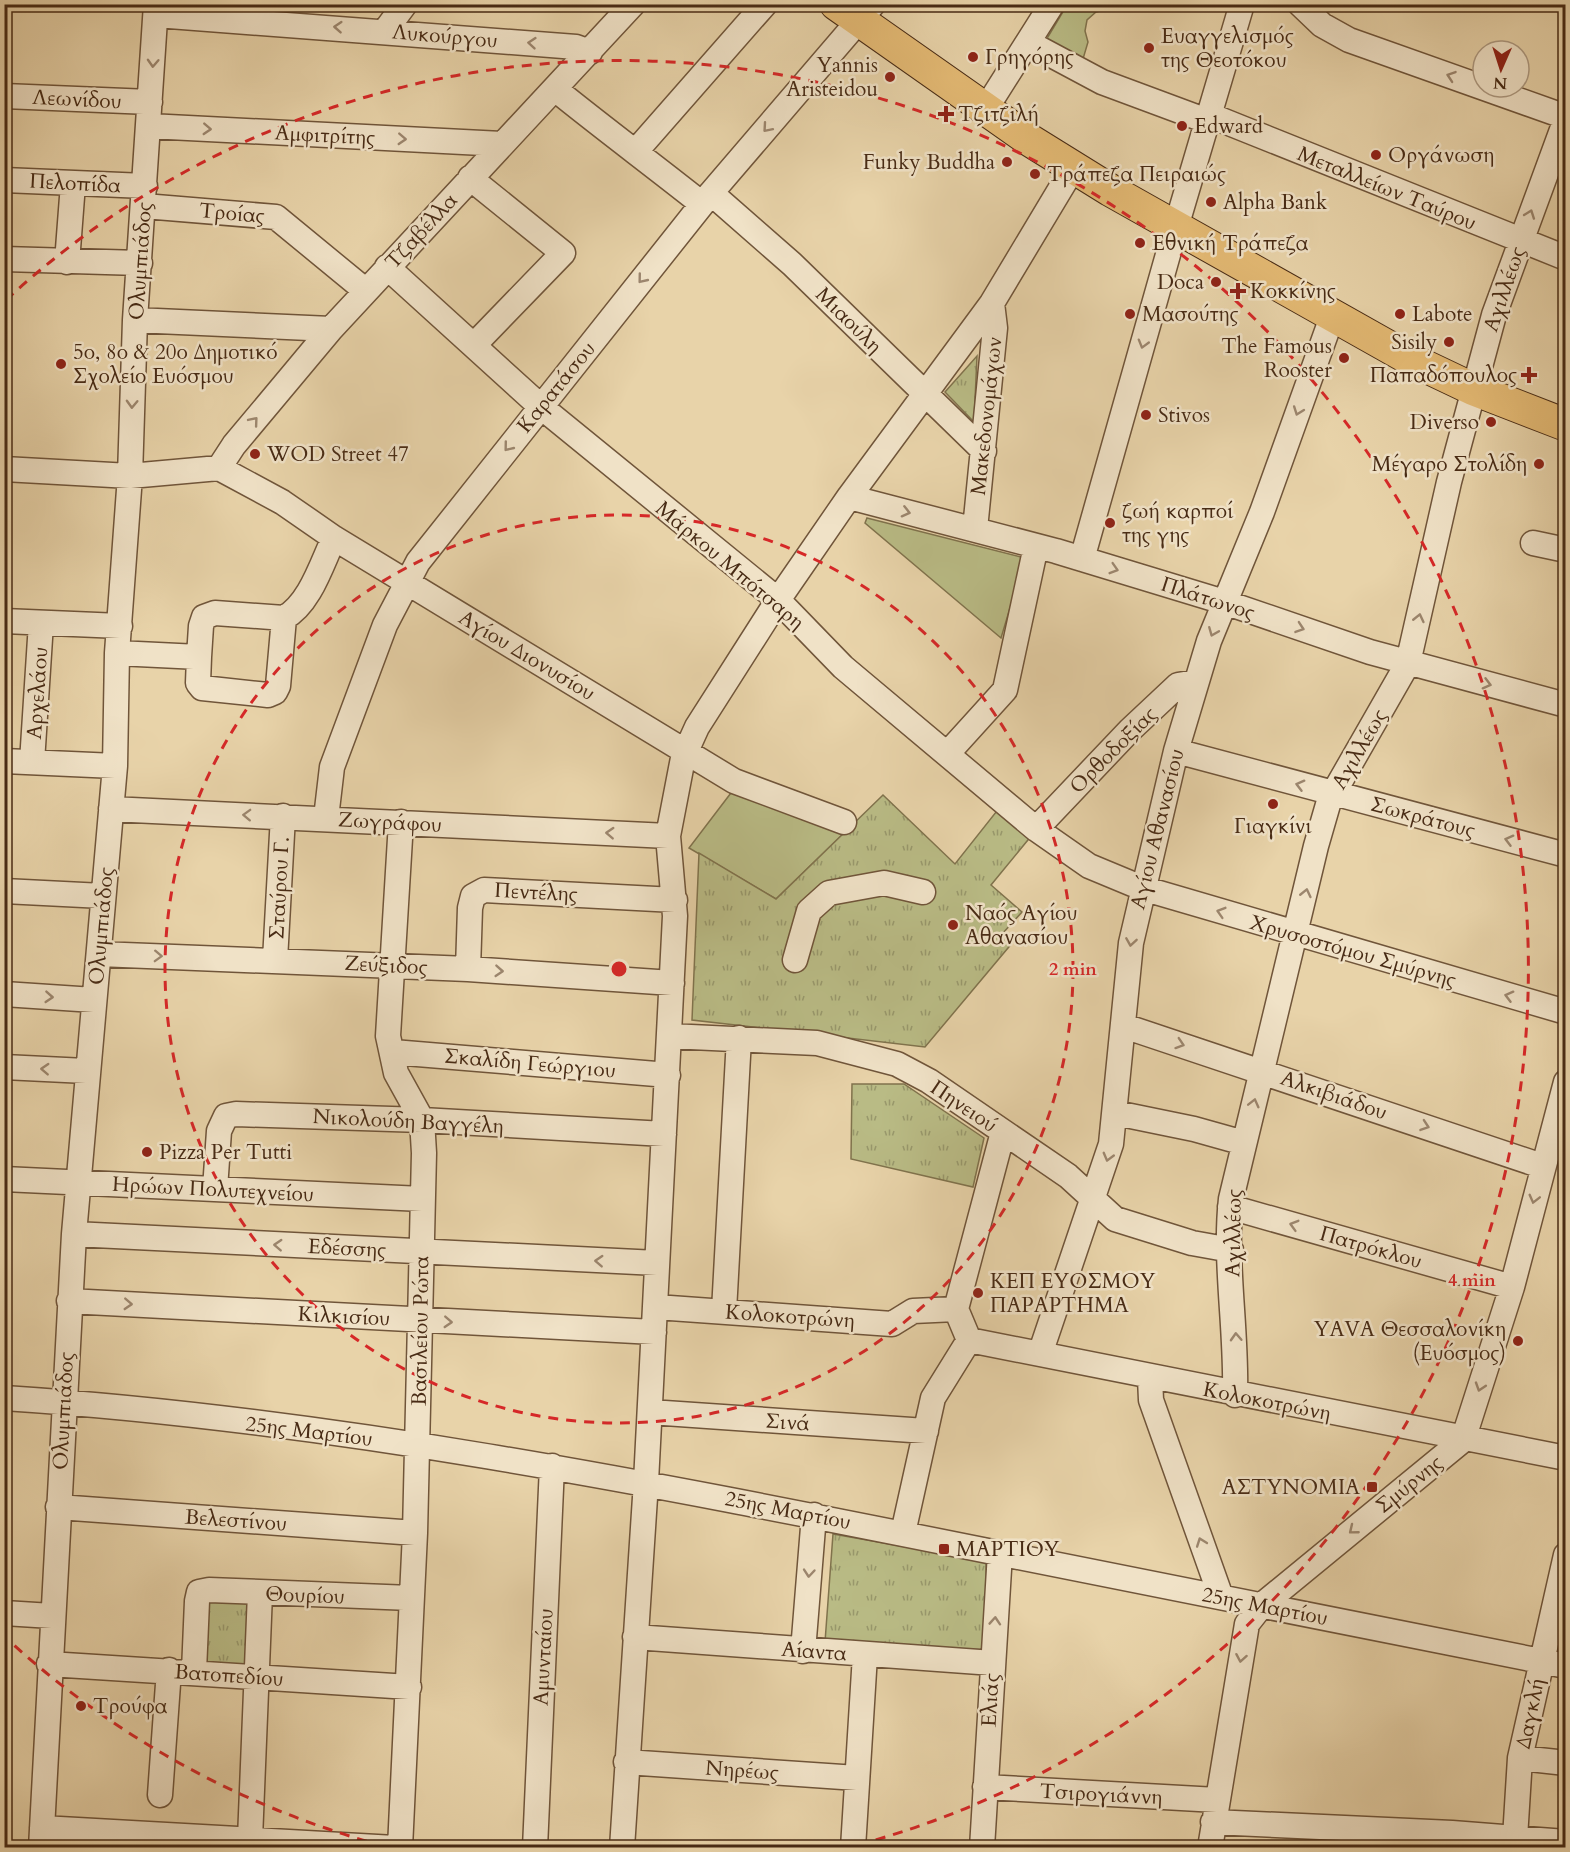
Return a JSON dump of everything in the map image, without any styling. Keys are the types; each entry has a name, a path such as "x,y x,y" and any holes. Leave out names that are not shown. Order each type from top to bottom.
{"main road":[{"path":"856,10 986,110 1073,168 1332,317 1473,389 1566,425"}],"street":[{"path":"385,31 405,4"},
{"name":"Τζαβέλλα","path":"219,468 234,445 331,329 633,4"},
{"path":"636,151 765,4"},
{"path":"1300,4 1322,25 1349,40 1566,118"},
{"path":"1082,559 1208,118 1236,6"},
{"path":"986,110 1029,43 1045,7"},
{"name":"Λυκούργου","path":"156,10 576,47 590,52"},
{"name":"Ολυμπιάδος","path":"41,1838 63,1402 77,1182 115,766 117,653 130,476 135,320 156,10"},
{"name":"Καρατάσου","path":"326,818 332,767 385,624 406,581 430,544 856,10"},
{"name":"Μεταλλείων Ταύρου","path":"1029,43 1102,82 1208,118 1520,242 1566,258"},
{"name":"Μιαούλη","path":"555,88 618,141 707,198 792,264 984,452"},
{"name":"Λεωνίδου","path":"4,96 150,114"},
{"name":"Αμφιτρίτης","path":"150,114 502,144"},
{"name":"Αχιλλέως","path":"1235,1395 1237,1346 1230,1207 1319,836 1334,794 1408,663 1473,389 1494,315 1566,118"},
{"path":"622,1848 646,1482 670,1036 675,900 668,836 686,751 703,717 778,600 849,497 992,303 1073,168"},
{"path":"470,178 563,253 474,345"},
{"name":"Πελοπίδα","path":"4,180 73,184 145,196"},
{"path":"67,262 73,184"},
{"name":"Τροίας","path":"145,196 276,217 366,291"},
{"path":"4,259 140,263"},
{"name":"Μάρκου Μπότσαρη","path":"387,267 540,406 778,600 843,667 1036,829 1089,866 1142,888"},
{"name":"Μακεδονομάχων","path":"975,529 995,328 992,303"},
{"name":"Αγίου Αθανασίου","path":"1040,1354 1108,1156 1116,1113 1128,961 1142,888 1176,751 1196,681 1224,602 1262,512 1332,317"},
{"path":"135,320 331,329"},
{"path":"4,469 130,476 219,468"},
{"name":"Αγίου Διονυσίου","path":"219,468 282,502 334,538 740,785 752,787 844,822"},
{"name":"Πλάτωνος","path":"849,497 1082,559 1224,602 1408,663 1566,705"},
{"path":"284,618 275,692 268,695 202,688 198,683 201,626 204,617 215,613 284,618 292,614 303,601 334,538"},
{"path":"1533,543 1566,550"},
{"path":"947,754 1005,690 1036,546"},
{"path":"4,621 120,626"},
{"name":"Αρχελάου","path":"32,762 41,623"},
{"path":"117,653 199,657"},
{"name":"Ορθοδοξίας","path":"1036,829 1130,730 1178,685 1196,681"},
{"name":"Σωκράτους","path":"1176,751 1566,855"},
{"path":"4,761 115,766"},
{"name":"Ζωγράφου","path":"111,809 668,836"},
{"name":"Σταύρου Γ.","path":"275,960 283,816"},
{"name":"Βασιλείου Ρώτα","path":"400,1848 415,1533 424,1153 422,1120 396,1073 388,1036 401,822"},
{"path":"795,960 809,911 829,893 884,883 923,892"},
{"name":"Χρυσοστόμου Σμύρνης","path":"1142,888 1296,935 1566,1012"},
{"name":"Πεντέλης","path":"468,969 470,908 473,896 484,890 675,900"},
{"path":"4,891 103,896"},
{"name":"Ζεύξιδος","path":"99,954 468,969 672,983"},
{"path":"4,994 94,1000"},
{"name":"Αλκιβιάδου","path":"1124,1026 1262,1070 1542,1166"},
{"name":"Πηνειού","path":"670,1036 817,1043 897,1064 929,1082 1068,1176 1109,1215 1123,1223 1192,1243 1231,1250"},
{"path":"724,1311 739,1038"},
{"name":"Σκαλίδη Γεώργιου","path":"393,1052 668,1075"},
{"path":"4,1066 86,1071"},
{"name":"Σμύρνης","path":"1210,1848 1247,1624 1262,1605 1463,1440 1512,1287 1542,1166 1566,1082"},
{"path":"1116,1113 1194,1129 1244,1143"},
{"name":"Νικολούδη Βαγγέλη","path":"215,1189 219,1131 226,1116 236,1114 422,1120 664,1134"},
{"path":"903,1533 936,1391 969,1340 956,1309 1003,1132"},
{"name":"Ηρώων Πολυτεχνείου","path":"4,1179 422,1199"},
{"name":"Πατρόκλου","path":"1230,1207 1512,1287"},
{"name":"Εδέσσης","path":"74,1234 657,1263"},
{"name":"Κιλκισίου","path":"69,1301 654,1332"},
{"name":"Κολοκοτρώνη","path":"656,1307 892,1324 913,1311 956,1309"},
{"name":"Κολοκοτρώνη","path":"969,1340 1235,1395 1566,1458"},
{"path":"1150,1378 1151,1400 1221,1597"},
{"name":"25ης Μαρτίου","path":"4,1398 123,1407 418,1445 646,1482 1566,1666"},
{"name":"Σινά","path":"650,1412 926,1431"},
{"name":"Αμυνταίου","path":"535,1848 552,1466"},
{"name":"Βελεστίνου","path":"58,1507 415,1533"},
{"path":"803,1651 814,1515"},
{"name":"Ελιάς","path":"982,1848 1000,1553"},
{"name":"Δαγκλή","path":"1515,1838 1520,1758 1566,1555"},
{"name":"Θουρίου","path":"194,1671 196,1601 199,1593 209,1590 411,1598"},
{"path":"250,1839 259,1677 260,1593"},
{"path":"4,1613 52,1616"},
{"name":"Αίαντα","path":"635,1637 993,1663"},
{"path":"853,1848 865,1655"},
{"name":"Βατοπεδίου","path":"49,1664 194,1671 409,1687"},
{"path":"160,1795 169,1670"},
{"path":"1520,1758 1566,1763"},
{"name":"Νηρέως","path":"626,1762 857,1778"},
{"name":"Τσιρογιάννη","path":"985,1787 1215,1811 1452,1840 1515,1838 1566,1842"},
{"path":"41,1838 250,1839 279,1844 395,1848"}],"green space":[{"path":"1067,5 1109,5 1108,9 1096,12 1087,20 1085,31 1088,42 1083,59 1046,40"},
{"path":"977,356 974,422 945,392"},
{"path":"867,518 1025,558 1001,638 865,523"},
{"path":"734,789 846,831 776,899 689,848"},
{"path":"883,795 955,864 1000,807 1032,835 991,885 1022,912 1003,933 1013,942 925,1047 692,1020 699,853 776,899"},
{"path":"852,1084 904,1084 984,1138 973,1187 851,1159"},
{"path":"833,1534 986,1561 987,1650 825,1642"},
{"path":"206,1595 255,1598 250,1668 202,1665"}],"place":[{"name":"Ευαγγελισμός της Θεοτόκου","path":"1149,48"},
{"name":"Γρηγόρης","path":"973,57"},
{"name":"Yannis Aristeidou","path":"890,77"},
{"name":"Τζιτζιλή","path":"946,114"},
{"name":"Edward","path":"1182,126"},
{"name":"Οργάνωση","path":"1376,155"},
{"name":"Funky Buddha","path":"1007,162"},
{"name":"Τράπεζα Πειραιώς","path":"1035,174"},
{"name":"Alpha Bank","path":"1211,202"},
{"name":"Εθνική Τράπεζα","path":"1140,243"},
{"name":"Doca","path":"1216,282"},
{"name":"Κοκκίνης","path":"1238,291"},
{"name":"Μασούτης","path":"1130,314"},
{"name":"Labote","path":"1400,314"},
{"name":"Sisily","path":"1449,342"},
{"name":"The Famous Rooster","path":"1344,358"},
{"name":"5ο, 8ο & 20ο Δημοτικό Σχολείο Ευόσμου","path":"61,364"},
{"name":"Παπαδόπουλος","path":"1529,375"},
{"name":"Stivos","path":"1146,415"},
{"name":"Diverso","path":"1491,422"},
{"name":"WOD Street 47","path":"255,454"},
{"name":"Μέγαρο Στολίδη","path":"1539,464"},
{"name":"ζωή καρποί της γης","path":"1110,523"},
{"name":"Γιαγκίνι","path":"1273,804"},
{"name":"Ναός Αγίου Αθανασίου","path":"953,925"},
{"name":"Pizza Per Tutti","path":"147,1152"},
{"name":"ΚΕΠ ΕΥΟΣΜΟΥ ΠΑΡΑΡΤΗΜΑ","path":"978,1293"},
{"name":"YAVA Θεσσαλονίκη (Ευόσμος)","path":"1518,1341"},
{"name":"ΑΣΤΥΝΟΜΙΑ","path":"1372,1487"},
{"name":"ΜΑΡΤΙΟΥ","path":"944,1549"},
{"name":"Τρούφα","path":"81,1706"}]}
